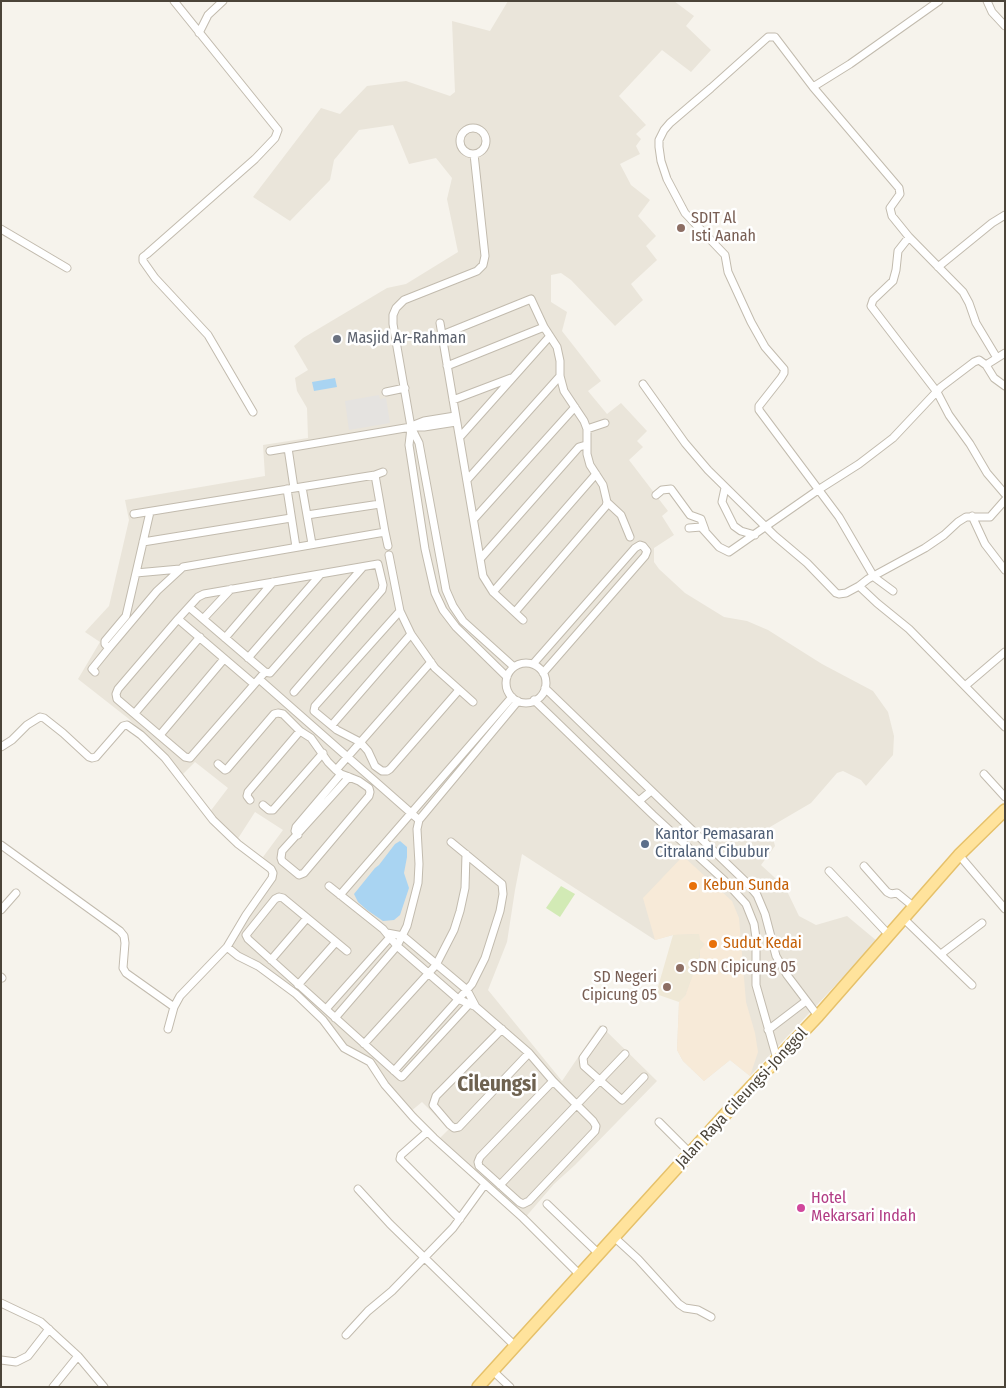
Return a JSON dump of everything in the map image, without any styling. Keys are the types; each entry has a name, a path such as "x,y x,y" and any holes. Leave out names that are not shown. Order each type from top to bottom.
{"main road":[{"name":"Jalan Raya Cileungsi-Jonggol","path":"478,1387 690,1153 818,1016 959,855 1005,810"}],"street":[{"path":"174,1 276,126 278,134 255,159 143,257 143,261 155,278 208,336 253,412"},
{"path":"199,33 208,15 223,1"},
{"path":"813,87 850,64 939,1"},
{"path":"987,1 992,12 1005,26"},
{"path":"893,591 874,577 843,524 759,410 758,406 781,378 784,369 765,347 750,322 728,272 725,255 685,213 667,179 659,147 661,135 670,123 770,36 775,37 813,87 899,188 900,194 892,204 891,212 909,237 963,292 969,302 976,323 997,358"},
{"path":"474,154 485,256 483,265 477,271 404,300 396,308 393,315 393,324 411,427 410,445 425,549 435,593 443,610 456,627 507,677"},
{"path":"938,267 992,223 1005,215"},
{"path":"1,229 67,268"},
{"path":"909,237 900,246 898,251 893,281 873,300 871,306 937,392 949,415 970,444 987,474 1005,494"},
{"path":"442,335 532,299 544,327 557,346 560,376 564,391 584,421 587,429 586,446 590,465 603,485 607,502 621,515 630,537"},
{"path":"440,323 483,576 493,592 523,620"},
{"path":"447,366 544,327"},
{"path":"460,437 550,336"},
{"path":"986,365 1005,353"},
{"path":"689,528 697,526 705,531 719,547 729,552 859,464 893,438 937,392 974,362 979,360 986,365 994,378 1005,386"},
{"path":"467,480 560,376"},
{"path":"453,400 513,377"},
{"path":"643,384 685,444 725,488 807,562 839,594 846,593 925,548 966,517 990,517 1005,500"},
{"path":"386,392 405,388"},
{"path":"474,519 575,407"},
{"path":"270,451 411,427 424,421 456,419"},
{"path":"587,429 605,423"},
{"path":"411,427 419,443 446,590 453,606 463,621 514,667"},
{"path":"481,558 579,447 586,446"},
{"path":"288,448 291,518 296,547"},
{"path":"134,514 375,475 383,472"},
{"path":"493,592 596,474"},
{"path":"375,475 388,546"},
{"path":"302,487 312,544"},
{"path":"725,488 722,502 734,526 755,535"},
{"path":"656,495 662,490 670,489 690,515 701,519 705,531"},
{"path":"515,612 606,506 607,502"},
{"path":"307,516 380,504"},
{"path":"129,618 136,573 150,512"},
{"path":"972,516 985,544 1005,570"},
{"path":"143,542 291,518"},
{"path":"95,672 92,669 129,618 180,569 188,565 385,532"},
{"path":"533,664 635,548 640,545 645,548 645,556 543,673"},
{"path":"389,555 400,611 411,634 431,662 473,702"},
{"path":"265,672 190,758 185,757 117,699 116,694 118,689 178,619 198,597 204,594 378,564 383,585 382,590 294,692"},
{"path":"189,607 248,658 270,674 363,567"},
{"path":"136,573 180,569"},
{"path":"248,658 320,575"},
{"path":"225,638 273,582"},
{"path":"859,586 876,603 908,628 982,706 1005,727"},
{"path":"203,619 231,589"},
{"path":"400,611 315,706 314,711 317,715 360,742 368,751 375,766 386,771 390,769 460,690"},
{"path":"178,619 224,660 256,681 347,756 419,820"},
{"path":"332,725 411,634"},
{"path":"135,713 200,637"},
{"path":"965,686 1005,652"},
{"path":"160,735 224,660"},
{"path":"218,764 225,770 227,769 274,714 278,713 283,714 300,731 311,738 328,762 342,774 359,781 369,788 369,796 304,873 299,875 282,862 281,858 282,851 298,835 296,827 342,774 347,756 431,662"},
{"path":"523,663 533,664 543,673 546,680 545,688 541,695 534,700 526,702 515,699 507,686 507,677 514,667 523,663"},
{"path":"545,688 747,883 757,895 765,914 776,956 786,975 818,1016"},
{"path":"340,895 492,720 515,699"},
{"path":"335,1018 397,946 403,936 418,882 417,829 419,820 498,726 515,699"},
{"path":"534,700 740,896 750,912 756,938 756,985 777,1059"},
{"path":"1,747 12,740 27,725 40,717 44,718 92,758 96,757 123,726 126,725 152,744 175,768 213,820 273,873 272,878 246,915 227,948 180,996 174,1007 168,1029"},
{"path":"492,720 498,726"},
{"path":"250,800 247,796 248,792 300,731"},
{"path":"263,805 269,810 273,810 323,753"},
{"path":"984,774 1005,797"},
{"path":"639,801 650,791"},
{"path":"679,838 689,827"},
{"path":"394,1071 472,984 485,958 494,933 503,894 502,884 451,842"},
{"path":"1,846 54,882 120,931 124,936 125,943 123,968 126,973 174,1007"},
{"path":"364,1044 436,964 454,930 460,911 464,888 466,854"},
{"path":"959,855 1005,909"},
{"path":"864,866 887,892 891,894 897,893 914,907"},
{"path":"829,871 889,935"},
{"path":"329,886 390,935 397,946 458,999 473,1004 529,1053 553,1081 593,1121 596,1126 595,1131 529,1201 523,1204 479,1166 478,1162 480,1157 553,1081"},
{"path":"1,910 16,893"},
{"path":"347,951 284,898 275,899 246,935 270,960 402,1077 473,1004"},
{"path":"270,960 308,918"},
{"path":"904,918 972,985"},
{"path":"941,954 982,923"},
{"path":"390,935 403,936 467,990 473,1004"},
{"path":"326,1009 390,935"},
{"path":"298,985 336,942"},
{"path":"227,948 258,966 296,994 323,1020 344,1048 370,1062 385,1085 427,1132 523,1218 580,1275"},
{"path":"768,1030 806,1001"},
{"path":"502,1029 436,1096 433,1105 450,1125 454,1128 459,1127 529,1053"},
{"path":"603,1030 583,1060 584,1066 622,1100 644,1077"},
{"path":"500,1185 625,1054"},
{"path":"659,1122 690,1153"},
{"path":"427,1132 400,1155 400,1159 460,1219"},
{"path":"346,1335 368,1311 392,1291 422,1257 460,1219 485,1184"},
{"path":"358,1189 422,1257 515,1346"},
{"path":"547,1204 599,1254"},
{"path":"614,1237 638,1259 679,1304 685,1308 698,1310 711,1317"},
{"path":"1,1303 35,1319 49,1329 78,1356 104,1387"},
{"path":"1,1360 16,1362 28,1356 49,1329"},
{"path":"54,1387 78,1356"},
{"path":"493,1371 510,1387"}],"shaded area":[{"path":"508,1 674,1 694,16 686,26 711,50 691,72 662,50 619,96 646,125 636,134 641,139 636,146 640,154 620,164 631,185 650,200 638,216 656,236 646,246 657,260 631,284 643,300 615,326 571,280 561,273 551,275 551,302 567,312 562,331 601,381 588,391 607,414 621,403 647,431 637,441 643,447 629,460 668,511 662,516 674,535 654,548 654,562 659,569 685,593 724,617 747,621 768,630 822,664 873,691 888,712 894,736 893,755 866,786 861,780 843,771 837,773 811,803 770,827 775,846 761,865 785,887 799,916 816,925 847,916 877,941 750,1076 730,1060 704,1081 683,1061 677,1050 679,1002 685,996 673,935 655,940 522,854 507,942 488,990 562,1081 600,1025 657,1081 554,1184 524,1219 438,1140 449,1129 422,1102 410,1112 366,1059 357,1051 344,1044 325,1020 251,957 239,955 231,949 230,943 277,873 263,857 283,830 255,812 237,840 209,813 228,788 195,762 182,775 169,757 129,719 78,679 100,642 85,632 109,606 129,520 125,500 265,476 263,445 308,438 307,408 297,391 295,378 308,370 294,346 303,338 387,288 406,284 458,252 447,199 452,178 436,158 409,164 393,125 359,130 334,160 330,180 290,221 253,197 321,108 340,114 367,86 406,81 450,96 455,92 452,21 490,31"},
{"path":"379,395 380,399 386,398 390,423 349,430 345,401"},
{"path":"683,856 732,901 739,918 746,1002 755,1033 758,1052 750,1076 730,1060 704,1081 683,1061 677,1050 679,1002 685,996 698,965 700,956 699,934 673,935 655,940 643,898"},
{"name":"SDN Cipicung 05","path":"699,934 700,940 705,944 700,950 698,965 685,996 679,1002 656,994 673,935"}],"green space":[{"path":"561,886 575,894 560,917 546,908"}],"water":[{"path":"335,378 337,387 314,391 312,382"},
{"path":"400,841 407,847 404,873 409,888 400,915 394,920 383,921 358,902 354,894 395,844"}],"place":[{"name":"SDIT Al Isti Aanah","path":"681,228"},
{"name":"Masjid Ar-Rahman","path":"337,339"},
{"name":"Kantor Pemasaran Citraland Cibubur","path":"645,844"},
{"name":"Kebun Sunda","path":"693,886"},
{"name":"Sudut Kedai","path":"713,944"},
{"name":"SDN Cipicung 05","path":"680,968"},
{"name":"SD Negeri Cipicung 05","path":"667,987"},
{"name":"Hotel Mekarsari Indah","path":"801,1208"}],"district":[{"name":"Cileungsi","path":"497,1085"}]}
